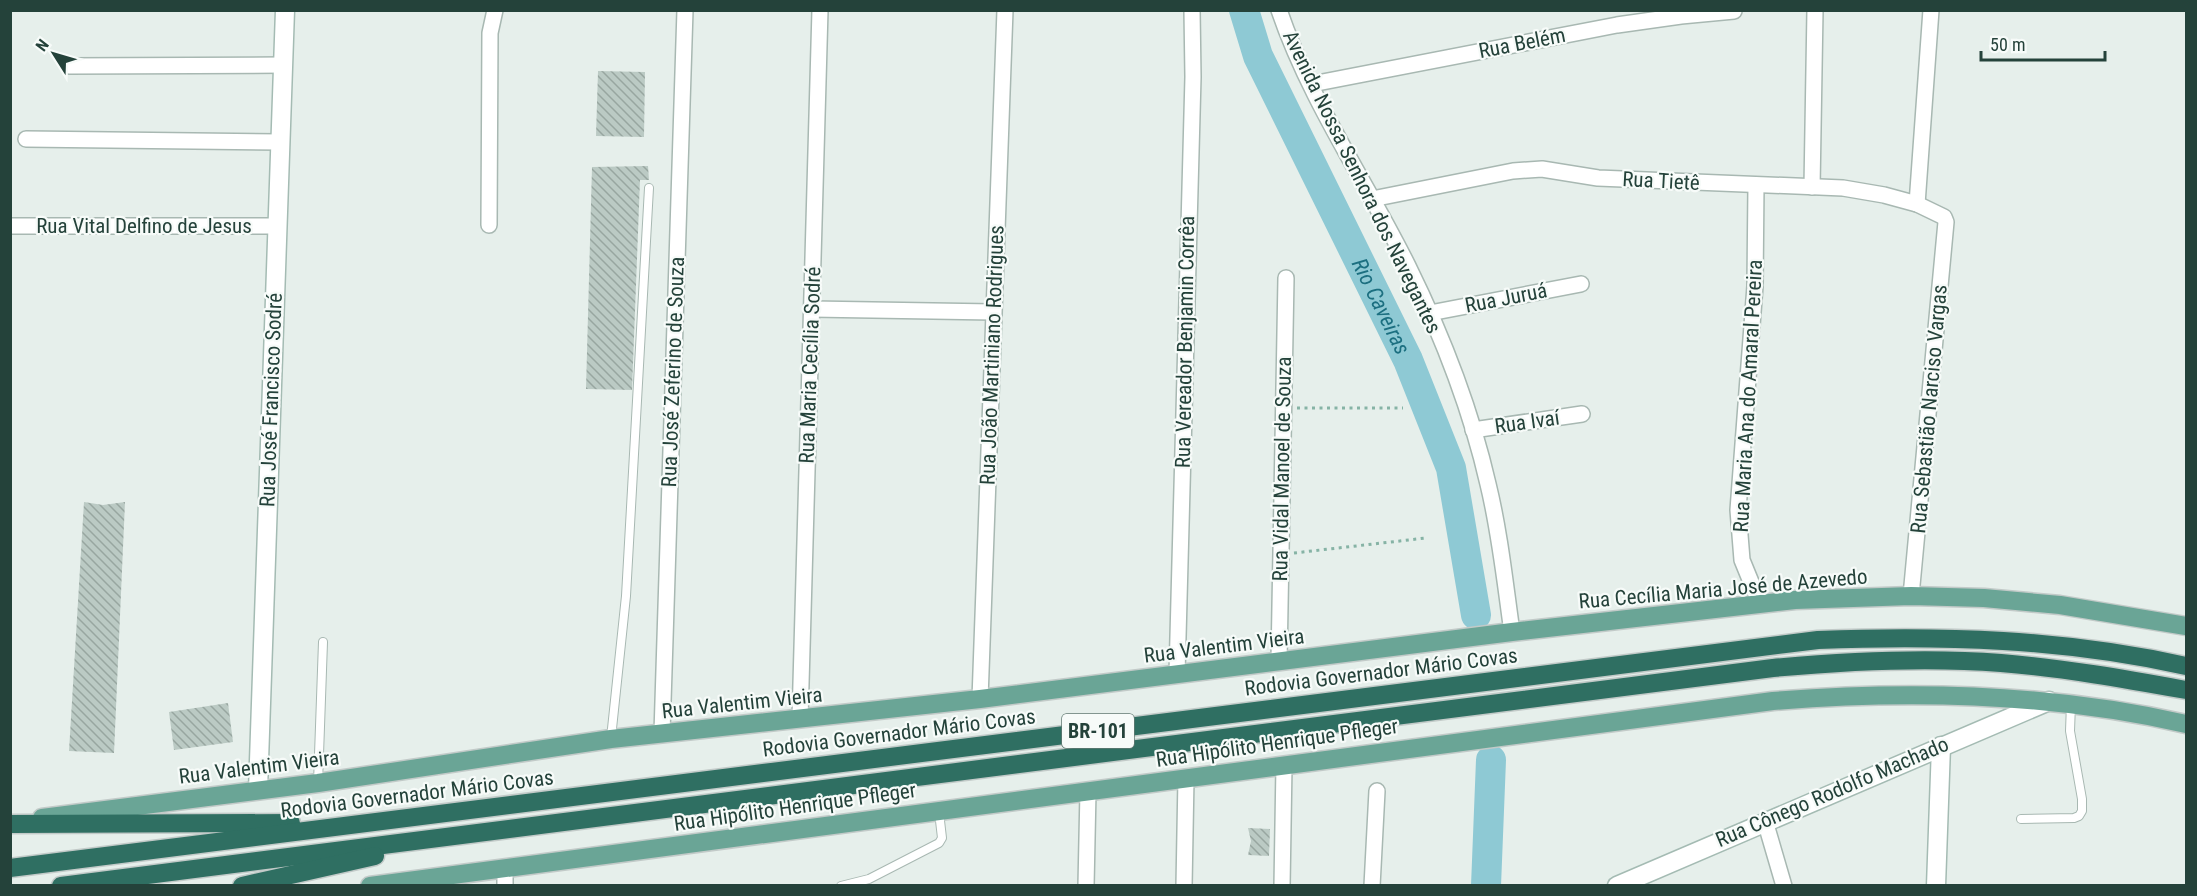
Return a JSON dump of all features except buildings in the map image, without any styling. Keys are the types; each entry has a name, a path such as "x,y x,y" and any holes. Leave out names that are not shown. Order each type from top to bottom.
{"highway":[{"name":"Rodovia Governador Mário Covas","path":"10,868 1818,640 1938,637 2007,641 2078,648 2187,666"},
{"name":"BR-101","path":"61,885 1773,668 1880,661 2000,663 2063,669 2187,690"},
{"path":"10,823 371,823"},
{"path":"242,885 483,832"}],"main road":[{"name":"Rua Cecília Maria José de Azevedo","path":"1478,637 1760,604 1835,598 1911,596 1984,598 2049,604 2187,626"},
{"name":"Rua Valentim Vieira","path":"10,823 318,783 611,739 980,699 1478,637"},
{"name":"Rua Hipólito Henrique Pfleger","path":"370,885 505,877 939,810 1783,700 1933,694 2071,703 2187,724"}],"street":[{"name":"Rua José Francisco Sodré","path":"258,790 285,10"},
{"path":"489,225 490,33 495,10"},
{"name":"Rua José Zeferino de Souza","path":"662,733 685,10"},
{"name":"Rua Maria Cecília Sodré","path":"800,719 820,10"},
{"name":"Rua João Martiniano Rodrigues","path":"980,699 1005,10"},
{"name":"Rua Vereador Benjamin Corrêa","path":"1177,674 1192,10"},
{"name":"Avenida Nossa Senhora dos Navegantes","path":"1279,10 1311,84 1408,266 1430,313 1473,430 1494,512 1512,632"},
{"path":"1812,187 1815,10"},
{"path":"1917,204 1931,10"},
{"name":"Rua Belém","path":"1311,84 1617,25 1734,11"},
{"path":"69,66 283,64"},
{"path":"26,139 280,142"},
{"name":"Rua Tietê","path":"1372,199 1527,169 1542,169 1598,178 1862,191 1917,204 1944,217 1946,222"},
{"name":"Rua Maria Ana do Amaral Pereira","path":"1756,185 1755,286 1738,510 1742,560 1760,604"},
{"name":"Rua Sebastião Narciso Vargas","path":"1911,596 1946,222"},
{"name":"Rua Vital Delfino de Jesus","path":"10,226 278,226"},
{"name":"Rua Vidal Manoel de Souza","path":"1279,661 1286,278"},
{"name":"Rua Juruá","path":"1430,313 1581,284"},
{"path":"812,309 993,312"},
{"name":"Rua Ivaí","path":"1473,430 1582,414"},
{"name":"Rua Cônego Rodolfo Machado","path":"1626,883 1765,821 2049,701"},
{"path":"1936,885 1941,746"},
{"path":"1282,885 1284,765"},
{"path":"1184,885 1185,778"},
{"path":"1372,885 1377,790"},
{"path":"1086,885 1089,791"},
{"path":"1765,821 1784,885"}],"lane":[{"path":"611,739 626,596 649,188"},
{"path":"318,783 323,642"},
{"path":"2021,819 2074,818 2082,811 2070,730 2071,703"},
{"path":"841,885 869,879 939,843 942,838 939,810"}],"path":[{"path":"1283,408 1403,408"},
{"path":"1281,555 1426,537"}],"waterway":[{"name":"Rio Caveiras","path":"1244,10 1258,56 1408,360 1451,468 1476,615"},
{"name":"Rio Caveiras","path":"1486,886 1491,760"}]}
